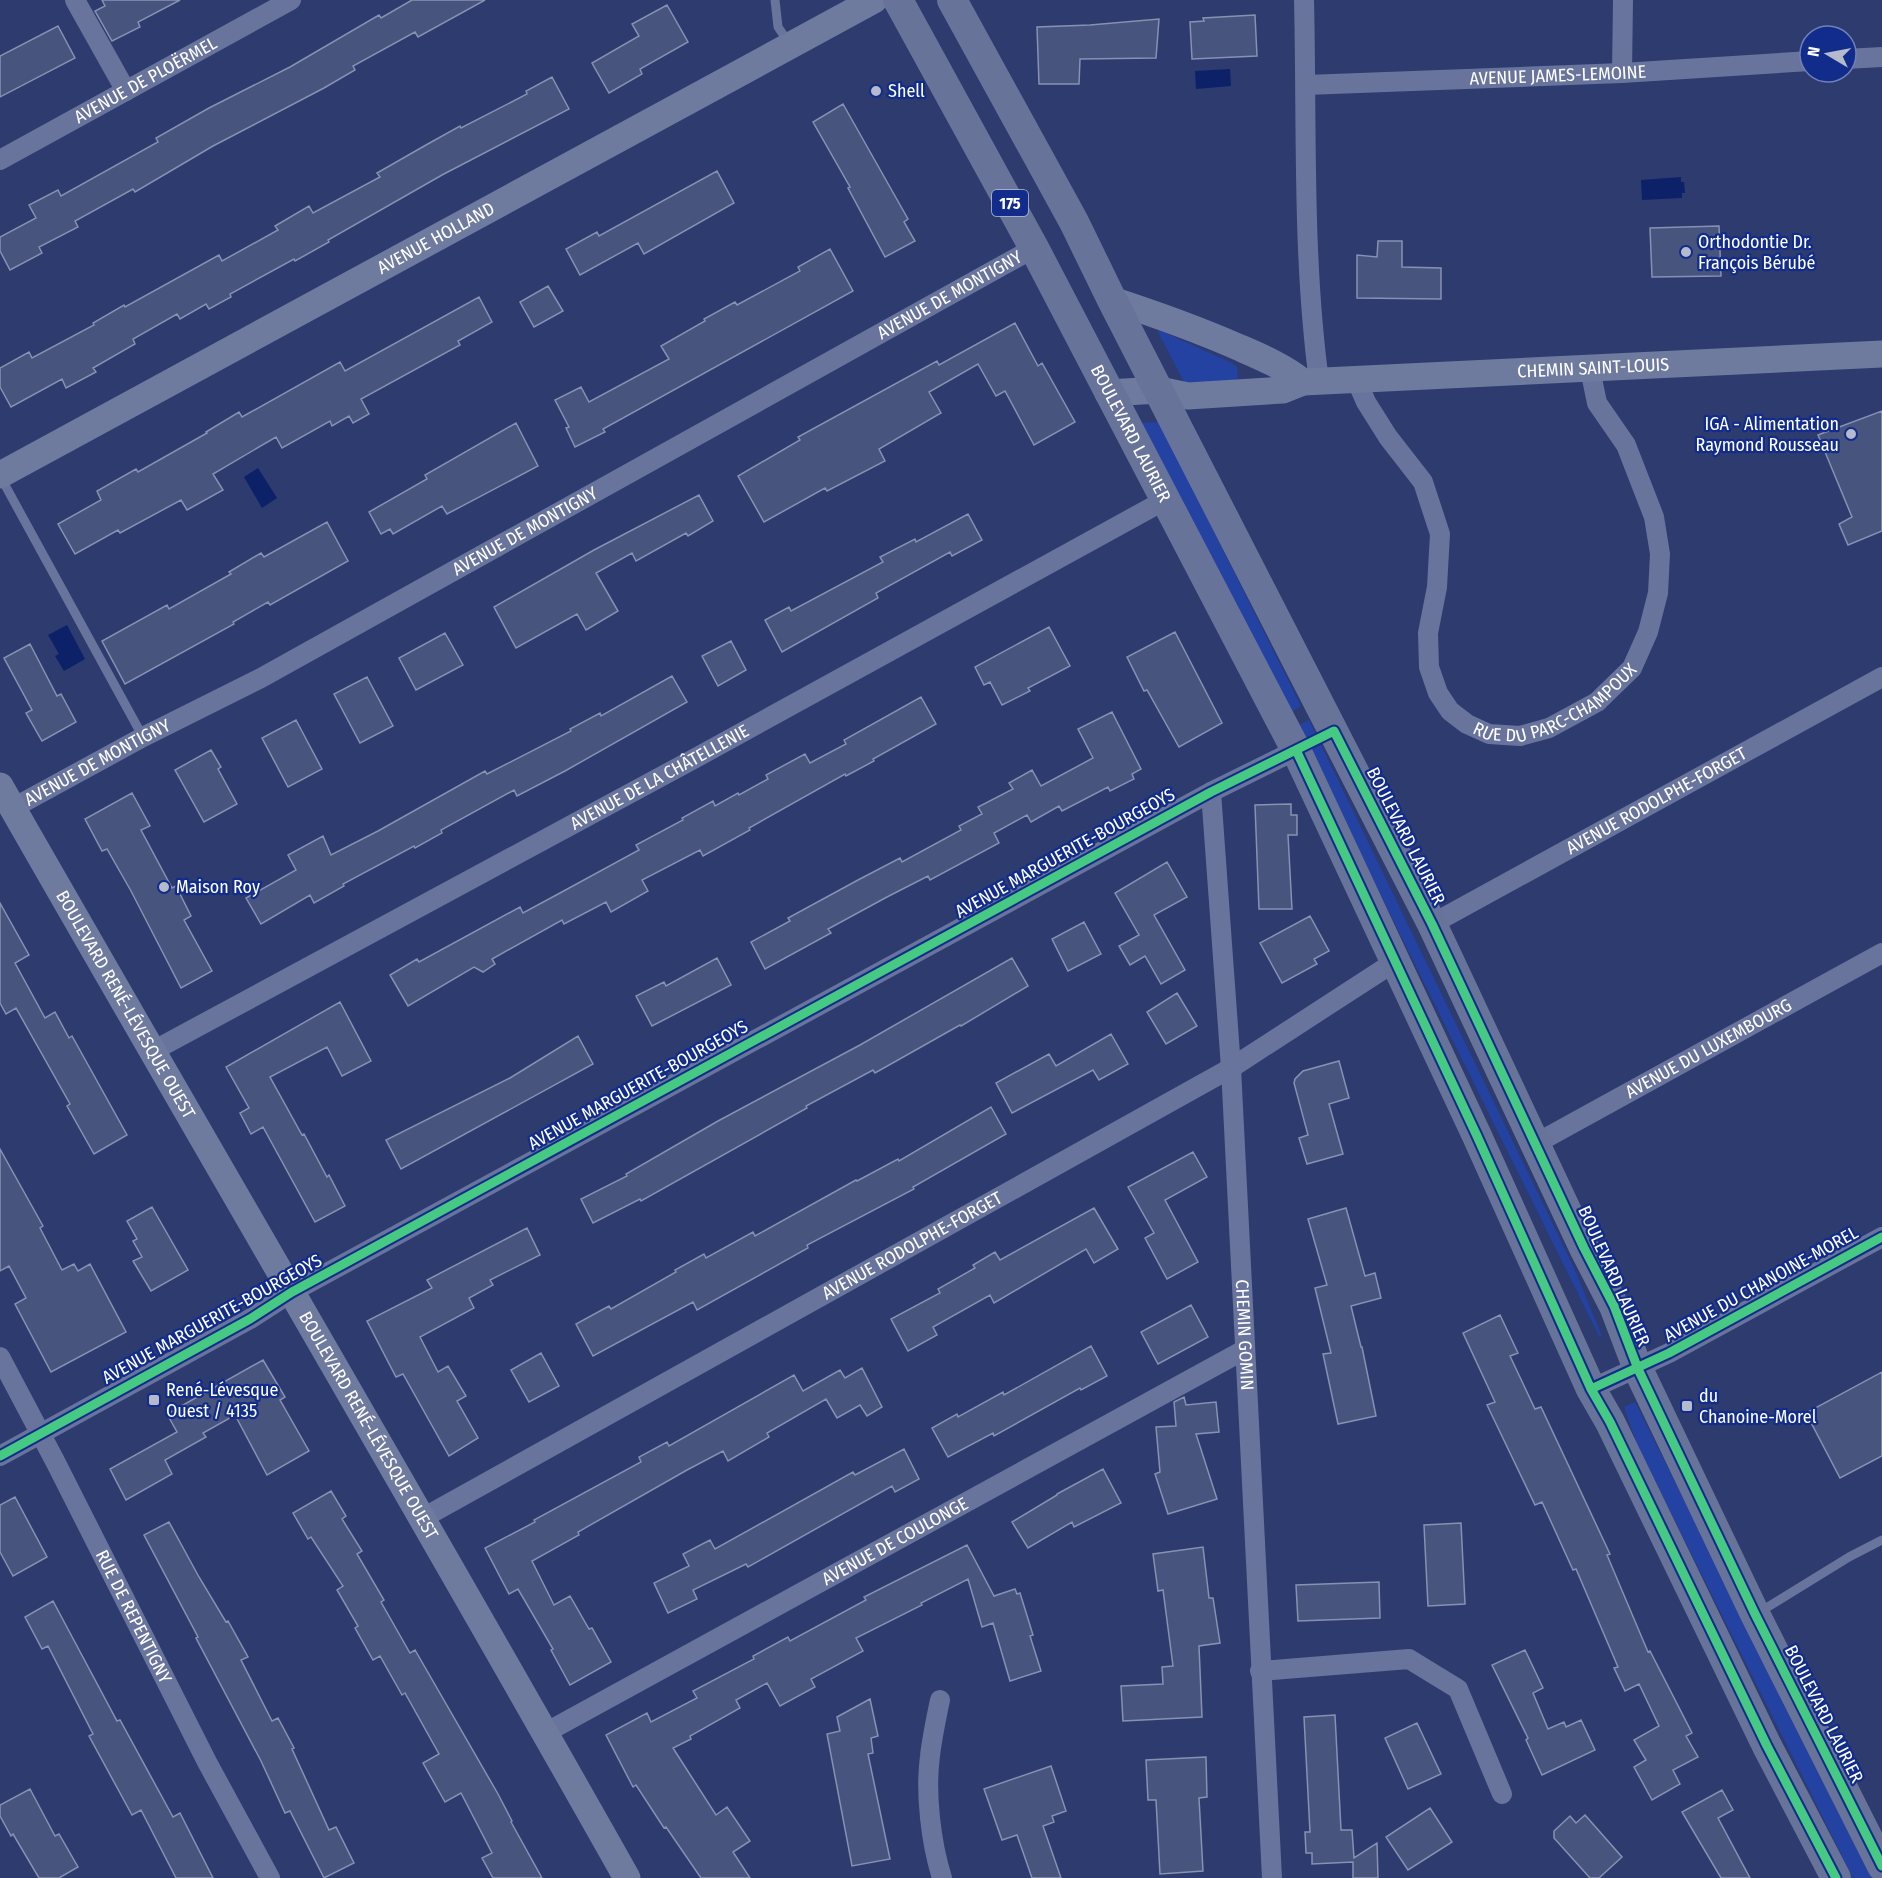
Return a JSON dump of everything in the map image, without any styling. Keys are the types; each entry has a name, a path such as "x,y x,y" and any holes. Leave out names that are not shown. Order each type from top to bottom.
{"main road":[{"name":"AVENUE HOLLAND","path":"0,475 874,0"},
{"name":"BOULEVARD LAURIER","path":"898,0 1034,248 1296,750 1396,961 1591,1389 1610,1422 1767,1746 1836,1878"},
{"name":"BOULEVARD LAURIER","path":"952,0 1074,222 1432,924 1614,1306 1638,1369 1755,1614 1882,1866"},
{"path":"1112,300 1180,324 1311,381"},
{"name":"CHEMIN SAINT-LOUIS","path":"1108,393 1159,390 1188,396 1283,390 1311,381 1882,354"},
{"name":"BOULEVARD RENÉ-LÉVESQUE OUEST","path":"7,797 151,1052 292,1292 627,1878"}],"street":[{"path":"75,0 126,91"},
{"name":"AVENUE DE PLOËRMEL","path":"0,160 291,0"},
{"path":"1304,0 1308,233 1315,349 1311,381"},
{"path":"1622,73 1623,0"},
{"path":"1858,58 1882,57"},
{"name":"AVENUE JAMES-LEMOINE","path":"1306,85 1622,73 1798,63"},
{"name":"AVENUE DE MONTIGNY","path":"7,797 143,738 261,678 1034,248"},
{"name":"RUE DU PARC-CHAMPOUX","path":"1356,379 1366,402 1388,437 1423,482 1440,534 1437,587 1428,633 1430,667 1438,693 1450,711 1467,724 1489,734 1520,736 1549,728 1597,702 1632,668 1648,632 1658,593 1660,554 1654,517 1626,445 1597,403 1590,369"},
{"name":"AVENUE DE LA CHÂTELLENIE","path":"151,1052 690,761 1165,500"},
{"name":"AVENUE RODOLPHE-FORGET","path":"1432,924 1882,677"},
{"name":"AVENUE MARGUERITE-BOURGEOYS","path":"0,1456 250,1319 292,1292 1211,792 1296,750"},
{"name":"CHEMIN GOMIN","path":"1211,792 1231,1068 1272,1878"},
{"name":"AVENUE DU LUXEMBOURG","path":"1535,1144 1882,953"},
{"name":"AVENUE RODOLPHE-FORGET","path":"421,1520 1231,1068 1396,961"},
{"name":"AVENUE DU CHANOINE-MOREL","path":"1591,1389 1638,1369 1882,1237"},
{"name":"AVENUE DE COULONGE","path":"545,1733 1244,1350"},
{"name":"RUE DE REPENTIGNY","path":"0,1356 207,1762 270,1878"},
{"path":"1260,1671 1409,1659 1458,1689 1502,1794"},
{"path":"940,1700 929,1759 929,1798 942,1878"}],"lane":[{"path":"775,0 778,27 790,45"},
{"path":"0,475 143,738"},
{"path":"1755,1614 1849,1557 1882,1540"}],"shaded area":[{"path":"1230,69 1231,86 1196,89 1195,71"},
{"path":"1681,177 1685,193 1682,193 1682,198 1642,200 1641,180"},
{"path":"1159,330 1232,363 1237,367 1238,378 1235,381 1185,384"},
{"path":"1159,422 1301,706 1291,712 1142,423"},
{"path":"258,468 277,498 262,508 244,477"},
{"path":"67,625 85,659 64,671 55,656 59,654 48,635"},
{"path":"1309,720 1574,1268 1602,1336 1599,1336 1297,726"},
{"path":"1635,1402 1873,1878 1853,1878 1638,1447 1624,1407"}],"building":[{"path":"102,0 180,0 138,22 140,27 112,41 95,11 105,6"},
{"path":"412,0 485,0 418,37 415,32 353,66 355,70 324,88 213,146 135,192 133,189 75,221 78,227 39,247 42,253 10,270 0,251 0,237 36,218 29,205 58,190 61,196 158,142 156,138 209,108 290,67 379,15 381,18"},
{"path":"667,5 688,42 640,69 642,74 609,93 592,63 639,36 632,24"},
{"path":"1255,15 1257,56 1192,59 1190,22 1204,21 1203,18"},
{"path":"1159,19 1156,58 1080,59 1079,84 1039,84 1037,27"},
{"path":"58,26 75,58 0,97 0,56"},
{"path":"552,77 569,109 442,175 328,240 329,242 230,294 231,297 209,309 206,304 180,319 177,314 133,339 135,344 93,368 96,372 66,388 62,379 11,407 0,387 0,368 29,352 32,358 94,325 93,323 124,305 125,307 219,255 222,261 278,230 275,226 309,206 313,213 380,177 377,173 426,145 527,94 526,91"},
{"path":"843,104 908,219 904,222 915,241 885,257 848,188 850,187 813,122"},
{"path":"717,171 734,203 644,254 638,243 580,275 566,249 597,232 599,236"},
{"name":"Orthodontie Dr. François Bérubé","path":"1719,226 1721,276 1652,277 1650,228"},
{"path":"1378,241 1402,241 1402,267 1441,268 1441,299 1357,298 1357,255 1377,257"},
{"path":"830,249 853,291 603,429 605,432 575,447 566,428 569,427 555,400 581,387 589,402 669,359 661,346 735,302 737,305 800,271 798,267"},
{"path":"548,286 563,311 534,327 520,302"},
{"path":"479,297 492,322 458,341 460,345 361,399 369,414 353,423 349,416 332,426 330,421 282,448 276,437 213,474 223,490 187,510 181,500 120,533 118,530 75,554 58,524 101,500 97,491 136,469 138,472 239,412 242,417 340,362 345,371"},
{"path":"1015,323 1038,366 1042,363 1075,422 1034,445 1005,391 996,396 978,364 929,392 941,413 879,449 885,461 827,491 825,488 764,522 738,476 800,440 798,437 937,361 939,365"},
{"path":"1882,411 1882,531 1848,545 1839,524 1852,517 1818,435"},
{"path":"516,423 538,466 447,514 442,506 393,534 390,529 381,534 369,512 427,479 425,475"},
{"path":"699,495 713,521 636,561 632,553 596,573 618,611 586,630 577,614 516,648 494,607 594,550"},
{"path":"968,514 982,540 952,556 950,552 876,593 878,598 782,652 765,620 789,607 791,611 883,562 880,557 915,539 916,542"},
{"path":"327,522 348,561 270,605 268,602 233,622 234,624 125,684 102,641 167,605 169,609 231,574 229,572 261,553 264,557"},
{"path":"1049,627 1070,666 1028,688 1030,691 1002,705 990,682 984,685 975,667"},
{"path":"1175,632 1222,723 1179,747 1147,690 1144,691 1127,657"},
{"path":"445,633 463,665 416,690 399,658"},
{"path":"731,641 746,670 718,686 702,656"},
{"path":"30,644 57,696 61,694 76,722 42,741 26,713 32,710 4,658"},
{"path":"672,676 687,702 517,796 514,790 441,830 442,833 415,848 414,846 343,884 344,886 314,903 310,895 261,924 246,898 296,870 288,855 323,836 331,855 485,771 487,774 571,731 570,729 600,713 601,716"},
{"path":"367,677 393,726 360,743 334,694"},
{"path":"921,697 936,724 703,856 700,850 642,880 648,891 611,912 606,902 564,924 562,920 492,959 495,964 483,972 474,967 408,1006 390,975 417,959 419,962 520,907 523,913 639,850 636,845 683,820 682,818 713,801 715,806 738,793 739,795 768,779 766,775 805,754 810,763 846,744 844,740"},
{"path":"1112,712 1141,769 1132,774 1134,779 1110,791 1108,787 1062,811 1059,806 1031,822 1027,815 994,833 999,843 930,880 928,876 887,897 828,929 831,933 765,969 751,942 790,921 788,918 858,880 900,858 902,862 961,830 959,826 982,814 978,807 1013,789 1009,783 1032,770 1041,786 1093,758 1078,729"},
{"path":"296,720 322,769 288,787 262,738"},
{"path":"211,750 221,767 218,769 237,804 204,822 175,770"},
{"path":"132,793 150,826 141,830 172,888 176,886 191,916 184,920 212,971 181,988 131,891 107,849 102,851 85,819"},
{"path":"1291,804 1291,815 1297,815 1297,835 1288,835 1292,909 1259,909 1255,805"},
{"path":"1167,862 1187,897 1154,915 1185,970 1161,984 1145,956 1130,965 1119,946 1139,935 1115,893"},
{"path":"0,903 29,955 15,963 45,1018 55,1012 69,1038 72,1036 127,1135 94,1154 67,1106 70,1104 16,1008 6,1014 0,1003"},
{"path":"1310,916 1329,951 1314,959 1317,964 1282,983 1260,943"},
{"path":"1084,922 1101,954 1068,971 1052,939"},
{"path":"717,958 731,985 652,1026 636,996 664,982 666,986"},
{"path":"1012,958 1028,986 875,1073 873,1070 806,1106 807,1108 641,1201 640,1199 593,1223 581,1199 627,1176 626,1174 718,1121 860,1045"},
{"path":"1177,993 1197,1026 1166,1044 1147,1012"},
{"path":"340,1002 371,1061 342,1076 327,1047 270,1077 345,1206 315,1222 263,1127 251,1134 240,1113 249,1108 226,1067"},
{"path":"1111,1034 1128,1064 1099,1080 1093,1070 1012,1113 996,1083 1049,1054 1056,1066"},
{"path":"578,1036 593,1064 401,1169 386,1140 510,1078"},
{"path":"1339,1061 1349,1098 1329,1104 1343,1154 1307,1164 1299,1138 1308,1135 1294,1083 1295,1079 1303,1071"},
{"path":"991,1107 1006,1134 913,1187 914,1189 807,1245 808,1248 697,1310 693,1302 593,1356 576,1324 609,1306 611,1309 704,1254 706,1258 753,1232 755,1236 856,1180 898,1159 899,1161"},
{"path":"0,1149 43,1226 40,1228 62,1270 74,1264 78,1271 90,1264 126,1332 51,1372 15,1304 26,1298 9,1266 0,1271"},
{"path":"1193,1152 1207,1177 1165,1200 1198,1262 1167,1279 1145,1238 1154,1233 1128,1187"},
{"path":"152,1207 188,1270 151,1291 133,1261 142,1257 133,1241 137,1239 127,1221"},
{"path":"1094,1208 1118,1249 1094,1263 1086,1249 994,1303 990,1295 933,1327 937,1335 908,1351 891,1319 940,1293 938,1289 975,1268 973,1265 995,1252 1000,1260"},
{"path":"1346,1208 1365,1276 1375,1273 1381,1298 1351,1306 1376,1416 1338,1424 1323,1354 1331,1353 1315,1288 1327,1285 1308,1219"},
{"path":"527,1228 540,1255 490,1280 493,1285 469,1298 474,1308 420,1337 438,1372 448,1366 466,1396 457,1401 478,1438 449,1456 403,1374 396,1377 367,1321 432,1288 427,1280"},
{"path":"1191,1305 1208,1337 1158,1364 1141,1332"},
{"path":"1500,1315 1518,1353 1510,1356 1535,1409 1541,1407 1610,1554 1607,1555 1648,1652 1650,1651 1692,1733 1686,1736 1698,1757 1673,1770 1680,1784 1652,1800 1634,1767 1646,1760 1634,1740 1659,1726 1639,1684 1625,1691 1614,1668 1618,1667 1576,1569 1573,1570 1542,1502 1535,1505 1487,1405 1495,1402 1463,1333"},
{"path":"1091,1346 1107,1376 1081,1390 1080,1388 994,1436 993,1433 948,1457 932,1428 957,1414 958,1417 1003,1392 1004,1395"},
{"path":"541,1353 559,1386 529,1402 511,1370"},
{"path":"263,1360 285,1397 280,1400 309,1451 267,1475 235,1415 203,1433 206,1437 165,1460 172,1474 126,1500 110,1469 177,1432 167,1414"},
{"path":"862,1368 882,1407 867,1416 860,1405 837,1418 826,1399 767,1433 769,1437 728,1461 723,1451 578,1532 579,1535 532,1561 554,1605 570,1596 589,1629 592,1628 611,1662 570,1685 551,1650 553,1649 518,1589 509,1594 485,1548 641,1462 639,1457 667,1442 669,1446 794,1375 803,1391 840,1370 845,1378"},
{"path":"1882,1372 1882,1456 1840,1478 1806,1413"},
{"path":"1184,1397 1186,1405 1216,1402 1219,1432 1196,1434 1217,1499 1168,1514 1155,1474 1160,1472 1156,1427 1176,1426 1174,1402"},
{"path":"904,1449 919,1479 895,1492 892,1486 748,1567 746,1564 693,1590 697,1599 668,1613 654,1583 689,1566 683,1554 710,1540 715,1549 853,1472 855,1475"},
{"path":"1103,1469 1121,1503 1074,1527 1072,1522 1028,1548 1012,1522"},
{"path":"331,1491 346,1516 342,1519 362,1551 357,1554 384,1600 381,1602 410,1653 415,1650 498,1794 542,1878 493,1878 482,1858 492,1853 461,1793 445,1802 423,1763 439,1754 405,1693 402,1695 380,1656 373,1660 355,1628 358,1626 337,1590 343,1586 311,1537 308,1539 293,1513"},
{"path":"15,1497 47,1557 13,1576 0,1552 0,1505"},
{"path":"169,1522 199,1577 248,1657 241,1660 272,1721 278,1718 294,1748 292,1749 329,1830 336,1827 354,1863 324,1878 290,1811 285,1813 261,1761 144,1535"},
{"path":"1461,1523 1465,1604 1428,1606 1424,1525"},
{"path":"967,1545 994,1596 1015,1589 1017,1594 1020,1593 1041,1671 1010,1681 993,1623 982,1627 968,1579 856,1638 863,1651 811,1679 815,1687 780,1706 767,1683 736,1700 740,1708 673,1748 716,1815 727,1807 750,1841 733,1852 750,1878 701,1878 636,1785 633,1787 606,1735 647,1713 651,1722 697,1698 693,1691 754,1659 753,1656 788,1637 790,1641 866,1600 864,1597"},
{"path":"1203,1547 1209,1598 1213,1598 1220,1643 1199,1646 1202,1717 1123,1721 1121,1686 1163,1684 1162,1667 1173,1666 1163,1590 1158,1591 1153,1554"},
{"path":"1379,1582 1380,1618 1298,1621 1296,1585"},
{"path":"53,1601 117,1721 120,1720 173,1817 180,1813 213,1878 176,1878 141,1810 132,1815 89,1736 93,1734 48,1646 42,1649 25,1617"},
{"path":"1525,1650 1543,1688 1533,1693 1548,1729 1564,1722 1566,1727 1581,1720 1595,1750 1542,1775 1526,1740 1528,1738 1492,1665"},
{"path":"870,1699 878,1736 871,1738 873,1753 868,1754 890,1859 852,1866 827,1734 840,1731 837,1717"},
{"path":"1335,1715 1341,1830 1352,1830 1354,1858 1377,1843 1378,1878 1353,1878 1353,1862 1312,1864 1312,1853 1306,1853 1305,1832 1310,1832 1304,1717"},
{"path":"1417,1723 1441,1774 1408,1789 1385,1738"},
{"path":"1206,1757 1207,1797 1199,1798 1203,1871 1160,1874 1156,1800 1148,1800 1146,1760"},
{"path":"1051,1766 1066,1811 1052,1816 1054,1822 1043,1826 1061,1878 1032,1878 1017,1835 1002,1840 984,1789"},
{"path":"30,1789 55,1836 59,1834 78,1867 59,1878 39,1878 0,1816 0,1805"},
{"path":"1722,1790 1733,1810 1718,1818 1750,1878 1721,1878 1682,1812"},
{"path":"1430,1808 1452,1842 1408,1870 1386,1837"},
{"path":"1585,1815 1622,1857 1599,1878 1590,1878 1554,1838 1554,1831 1570,1816 1576,1823"}],"cycle path":[{"path":"0,1456 250,1319 292,1292 1211,792 1334,731 1432,924 1584,1248 1614,1306 1638,1369 1755,1614 1882,1866"},
{"path":"1296,750 1477,1136 1591,1389 1610,1422 1767,1746 1836,1878"},
{"path":"1591,1389 1669,1353 1882,1237"}],"place":[{"name":"Shell","path":"876,91"},
{"name":"Orthodontie Dr. François Bérubé","path":"1686,252"},
{"name":"IGA - Alimentation Raymond Rousseau","path":"1851,434"},
{"name":"Maison Roy","path":"164,887"},
{"name":"René-Lévesque Ouest / 4135","path":"154,1400"},
{"name":"du Chanoine-Morel","path":"1687,1406"}]}
